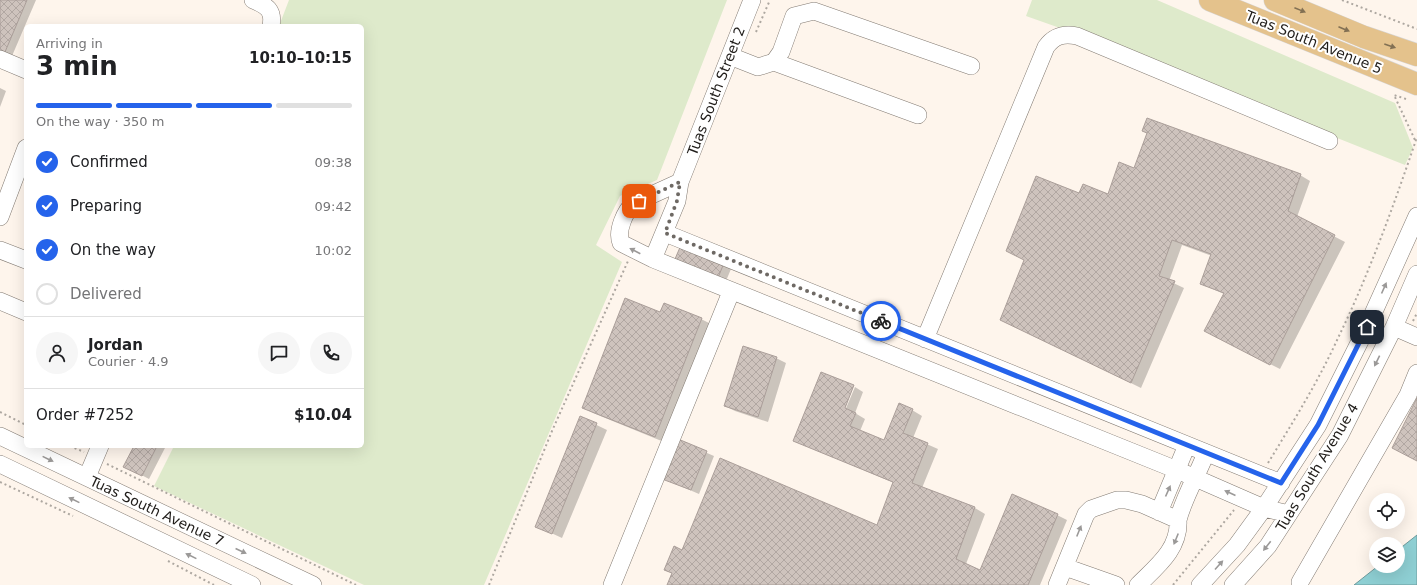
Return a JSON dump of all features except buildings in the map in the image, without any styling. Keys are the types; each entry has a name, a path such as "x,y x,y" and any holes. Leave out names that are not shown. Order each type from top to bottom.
{"main road":[{"name":"Tuas South Avenue 5","path":"1210,0 1413,92"},
{"name":"Tuas South Avenue 5","path":"1275,0 1364,37 1417,55"}],"street":[{"path":"253,0 266,5 271,10 273,15 271,24"},
{"name":"Tuas South Street 2","path":"652,259 665,233 677,201 680,182 752,0"},
{"path":"774,62 781,52 794,16 814,11 971,66"},
{"path":"925,339 1046,47 1052,39 1069,34 1077,36 1329,141"},
{"path":"730,56 758,67 774,62 918,115"},
{"path":"0,59 24,69"},
{"path":"0,217 4,192 24,152"},
{"path":"680,182 634,203 629,208 620,230 621,243 652,259 731,292 1177,470 1264,508 1290,514"},
{"name":"Tuas South Avenue 4","path":"1200,585 1237,545 1281,483 1318,425 1367,327 1417,216"},
{"path":"665,233 1260,476 1281,483"},
{"path":"0,250 24,259"},
{"name":"Tuas South Avenue 4","path":"1233,585 1268,546 1340,435 1394,326 1417,274"},
{"path":"612,585 731,292"},
{"path":"0,301 24,311"},
{"path":"1394,326 1417,337"},
{"path":"1300,582 1408,395 1417,373"},
{"name":"Tuas South Avenue 7","path":"0,436 24,447"},
{"path":"1159,512 1187,445"},
{"name":"Tuas South Avenue 7","path":"25,448 313,585"},
{"path":"87,477 98,452"},
{"path":"1138,585 1165,558 1177,539 1178,520 1182,507 1206,453"},
{"name":"Tuas South Avenue 7","path":"0,464 252,585"},
{"path":"1057,585 1086,514 1090,509 1117,500 1142,504 1178,520"},
{"path":"1064,567 1116,585"}],"path":[{"path":"1342,0 1417,29"},
{"path":"1413,92 1394,95 1416,141"},
{"path":"1260,476 1303,406 1338,339 1376,251 1417,137"},
{"path":"623,257 633,263"},
{"path":"488,585 552,431 628,260"},
{"path":"0,412 24,424"},
{"path":"79,448 98,452 356,585"},
{"path":"0,482 76,517"},
{"path":"1173,585 1244,499"},
{"path":"166,560 214,585"}],"green space":[{"path":"289,0 727,0 657,180 620,196 596,245 622,262 484,585 364,585 154,486 173,448 364,448 364,24 280,24"},
{"path":"1032,0 1157,0 1395,103 1413,148 1405,165 1074,33 1026,16"}],"water":[{"path":"1417,535 1417,585 1354,585 1369,573 1405,573 1405,544"}],"way so far":[{"path":"639,201 666,190 680,182 677,201 665,233 881,321"}],"route":[{"path":"881,321 1260,476 1281,483 1318,425 1367,327"}]}
